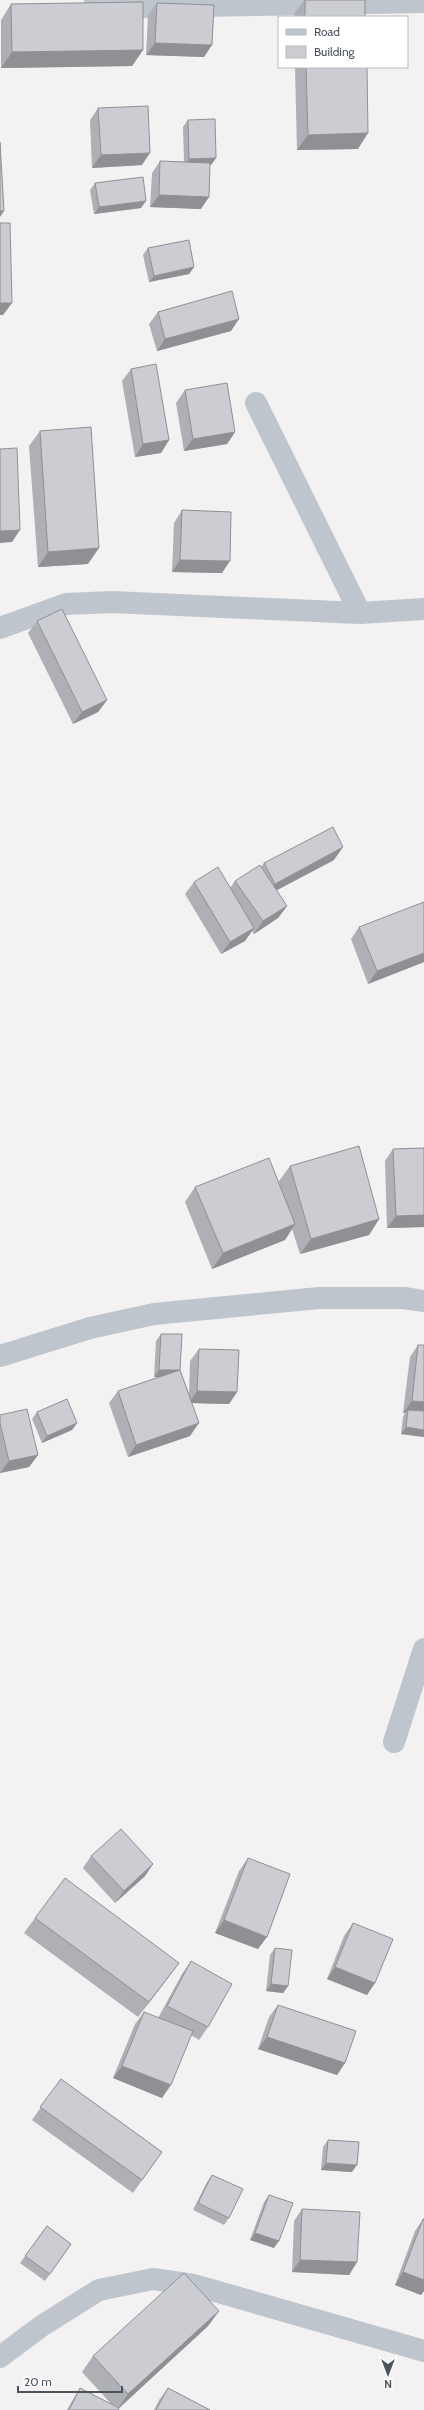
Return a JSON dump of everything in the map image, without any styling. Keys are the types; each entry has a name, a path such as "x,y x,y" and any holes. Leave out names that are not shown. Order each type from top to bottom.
{"street":[{"path":"94,0 141,7 424,2"},
{"path":"256,403 360,613"},
{"path":"0,628 66,604 112,602 360,613 424,609"},
{"path":"0,1356 90,1328 154,1314 319,1298 404,1298 424,1301"},
{"path":"394,1742 424,1649"},
{"path":"0,2358 43,2325 99,2290 153,2279 194,2285 424,2351"}],"building":[{"path":"305,0 365,0 365,16 305,16"},
{"path":"143,2 143,50 12,52 11,4"},
{"path":"157,3 214,5 212,45 155,43"},
{"path":"306,68 367,68 368,133 308,135"},
{"path":"148,106 150,153 101,155 98,108"},
{"path":"215,119 216,158 189,159 188,120"},
{"path":"0,142 4,211 0,211"},
{"path":"160,161 210,163 209,197 159,195"},
{"path":"143,177 146,201 99,207 95,183"},
{"path":"0,223 10,223 12,303 0,303"},
{"path":"189,240 194,267 154,276 148,248"},
{"path":"232,291 239,319 165,339 158,312"},
{"path":"156,364 169,440 143,444 131,369"},
{"path":"227,383 235,432 193,439 185,390"},
{"path":"91,427 99,548 48,552 40,431"},
{"path":"17,448 20,530 0,531 0,449"},
{"path":"182,510 231,512 230,561 180,560"},
{"path":"62,609 107,700 82,712 37,621"},
{"path":"333,827 343,847 275,884 264,863"},
{"path":"260,865 287,906 263,921 235,881"},
{"path":"218,867 254,928 230,942 194,882"},
{"path":"424,902 424,953 377,971 359,927"},
{"path":"359,1146 379,1219 311,1239 290,1166"},
{"path":"424,1148 424,1215 396,1216 393,1149"},
{"path":"269,1158 295,1224 223,1253 195,1187"},
{"path":"161,1334 182,1334 180,1370 159,1370"},
{"path":"418,1345 424,1345 424,1402 412,1401"},
{"path":"199,1349 239,1350 237,1392 197,1391"},
{"path":"180,1370 199,1423 136,1445 118,1391"},
{"path":"67,1399 77,1423 47,1436 37,1412"},
{"path":"27,1409 38,1455 9,1461 0,1423 0,1415"},
{"path":"408,1410 424,1411 424,1430 406,1427"},
{"path":"121,1829 153,1864 124,1891 91,1856"},
{"path":"248,1858 290,1874 267,1937 224,1920"},
{"path":"65,1878 179,1963 149,2002 35,1918"},
{"path":"353,1923 393,1939 375,1983 335,1967"},
{"path":"275,1948 292,1950 288,1986 271,1984"},
{"path":"191,1961 232,1984 208,2027 167,2006"},
{"path":"278,2005 356,2031 345,2063 267,2037"},
{"path":"144,2012 193,2031 171,2085 122,2066"},
{"path":"61,2079 162,2152 142,2180 40,2107"},
{"path":"328,2140 359,2142 357,2165 326,2163"},
{"path":"212,2175 243,2189 229,2218 198,2203"},
{"path":"269,2195 293,2203 279,2241 255,2233"},
{"path":"302,2209 360,2212 357,2262 300,2260"},
{"path":"424,2219 424,2280 403,2272"},
{"path":"47,2226 71,2244 50,2274 25,2256"},
{"path":"184,2273 219,2311 128,2394 93,2356"},
{"path":"80,2388 119,2408 118,2410 69,2410"},
{"path":"168,2388 210,2410 156,2410"}]}
